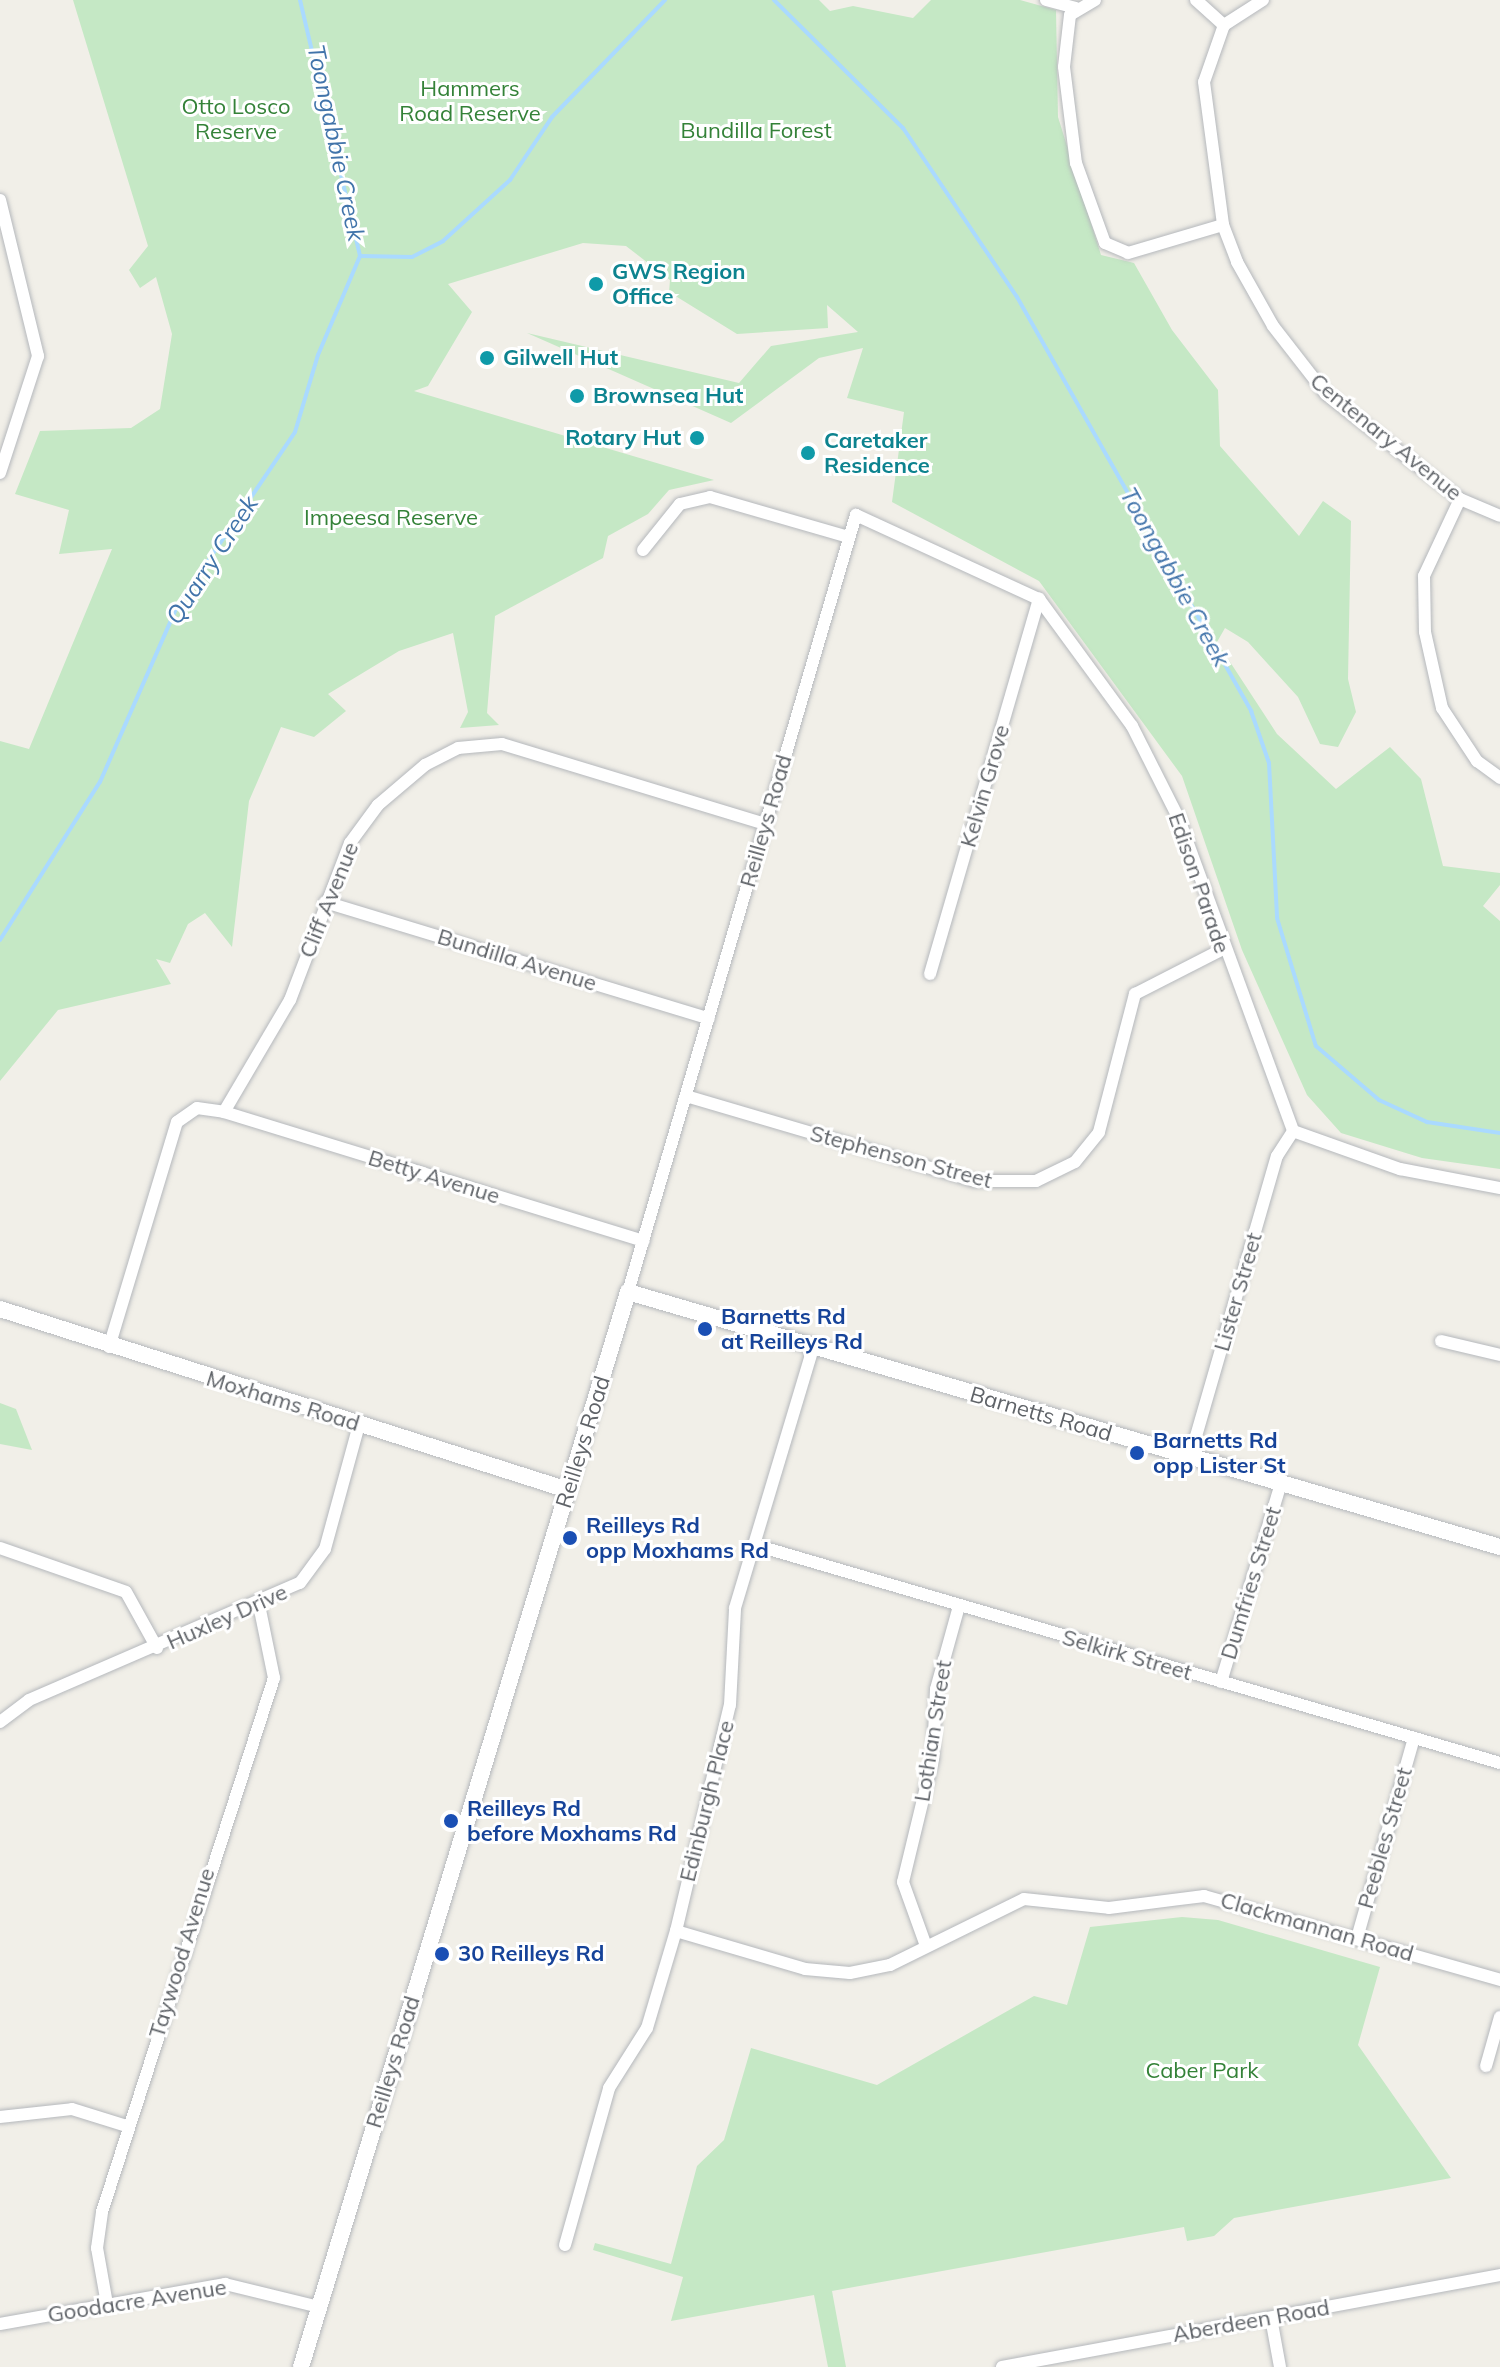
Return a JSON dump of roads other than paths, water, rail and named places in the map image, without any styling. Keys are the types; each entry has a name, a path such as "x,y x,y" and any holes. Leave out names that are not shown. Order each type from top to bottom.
{"street":[{"path":"1046,0 1076,8 1095,0"},
{"path":"1196,0 1224,25 1263,0"},
{"path":"1076,8 1065,40 1067,115 1081,183 1105,243 1128,253 1223,225"},
{"name":"Centenary Avenue","path":"1224,25 1204,82 1223,225 1257,300 1309,377 1460,499 1500,516"},
{"path":"0,200 38,356 0,473"},
{"path":"643,550 680,504 710,497 849,537"},
{"path":"1460,499 1424,576 1425,632 1442,708 1477,761 1500,778"},
{"name":"Reilleys Road","path":"301,2367 644,1241 856,515"},
{"name":"Edison Parade","path":"856,515 1039,599 1132,726 1179,819 1221,950 1293,1131"},
{"name":"Kelvin Grove","path":"930,974 1039,599"},
{"name":"Cliff Avenue","path":"224,1112 290,1000 350,843 378,805 434,758 473,744 516,748 766,824"},
{"name":"Bundilla Avenue","path":"325,902 709,1019"},
{"name":"Stephenson Street","path":"686,1096 975,1181 1036,1181 1075,1162 1099,1132 1135,994 1221,950"},
{"path":"109,1347 177,1122 197,1108 224,1112"},
{"name":"Betty Avenue","path":"224,1112 644,1241"},
{"path":"1293,1131 1400,1169 1500,1188"},
{"name":"Lister Street","path":"1190,1457 1277,1156 1293,1131"},
{"name":"Barnetts Road","path":"628,1292 1500,1547"},
{"name":"Moxhams Road","path":"0,1309 109,1347 568,1490"},
{"path":"1441,1341 1500,1355"},
{"name":"Edinburgh Place","path":"565,2245 609,2088 647,2028 676,1931 730,1705 735,1608 813,1348"},
{"name":"Huxley Drive","path":"0,1722 29,1700 259,1605 300,1583 325,1549 359,1425"},
{"name":"Dumfries Street","path":"1221,1682 1281,1483"},
{"name":"Selkirk Street","path":"755,1545 1500,1763"},
{"path":"0,1548 126,1592 157,1648"},
{"name":"Taywood Avenue","path":"107,2304 98,2230 127,2126 274,1678 259,1605"},
{"name":"Lothian Street","path":"926,1946 903,1882 933,1758 936,1689 959,1606"},
{"name":"Peebles Street","path":"1357,1938 1414,1738"},
{"name":"Clackmannan Road","path":"676,1931 829,1974 878,1969 999,1906 1035,1898 1109,1908 1204,1896 1500,1980"},
{"path":"1486,2066 1500,2017"},
{"path":"0,2117 72,2109 127,2126"},
{"name":"Aberdeen Road","path":"1002,2367 1500,2275"},
{"name":"Goodacre Avenue","path":"0,2324 231,2284 319,2307"},
{"path":"1271,2318 1280,2367"},
{"path":"1087,2351 1090,2367"}],"waterway":[{"name":"Toongabbie Creek","path":"300,0 360,256"},
{"name":"Toongabbie Creek","path":"360,256 412,257 443,241 510,180 552,117 665,0"},
{"name":"Toongabbie Creek","path":"774,0 903,128 1017,297 1251,711 1269,763 1277,918 1316,1046 1379,1100 1427,1122 1500,1133"},
{"name":"Quarry Creek","path":"0,940 100,782 177,607 295,432 318,355 360,256"}],"place":[{"name":"GWS Region Office","path":"596,284"},
{"name":"Gilwell Hut","path":"487,358"},
{"name":"Brownsea Hut","path":"577,396"},
{"name":"Rotary Hut","path":"697,438"},
{"name":"Caretaker Residence","path":"808,453"},
{"name":"Barnetts Rd at Reilleys Rd","path":"705,1329"},
{"name":"Barnetts Rd opp Lister St","path":"1137,1453"},
{"name":"Reilleys Rd opp Moxhams Rd","path":"570,1538"},
{"name":"Reilleys Rd before Moxhams Rd","path":"451,1821"},
{"name":"30 Reilleys Rd","path":"442,1954"}],"park label":[{"name":"Hammers Road Reserve","path":"470,100"},
{"name":"Otto Losco Reserve","path":"236,118"},
{"name":"Bundilla Forest","path":"756,131"},
{"name":"Impeesa Reserve","path":"391,518"},
{"name":"Caber Park","path":"1202,2071"}]}
